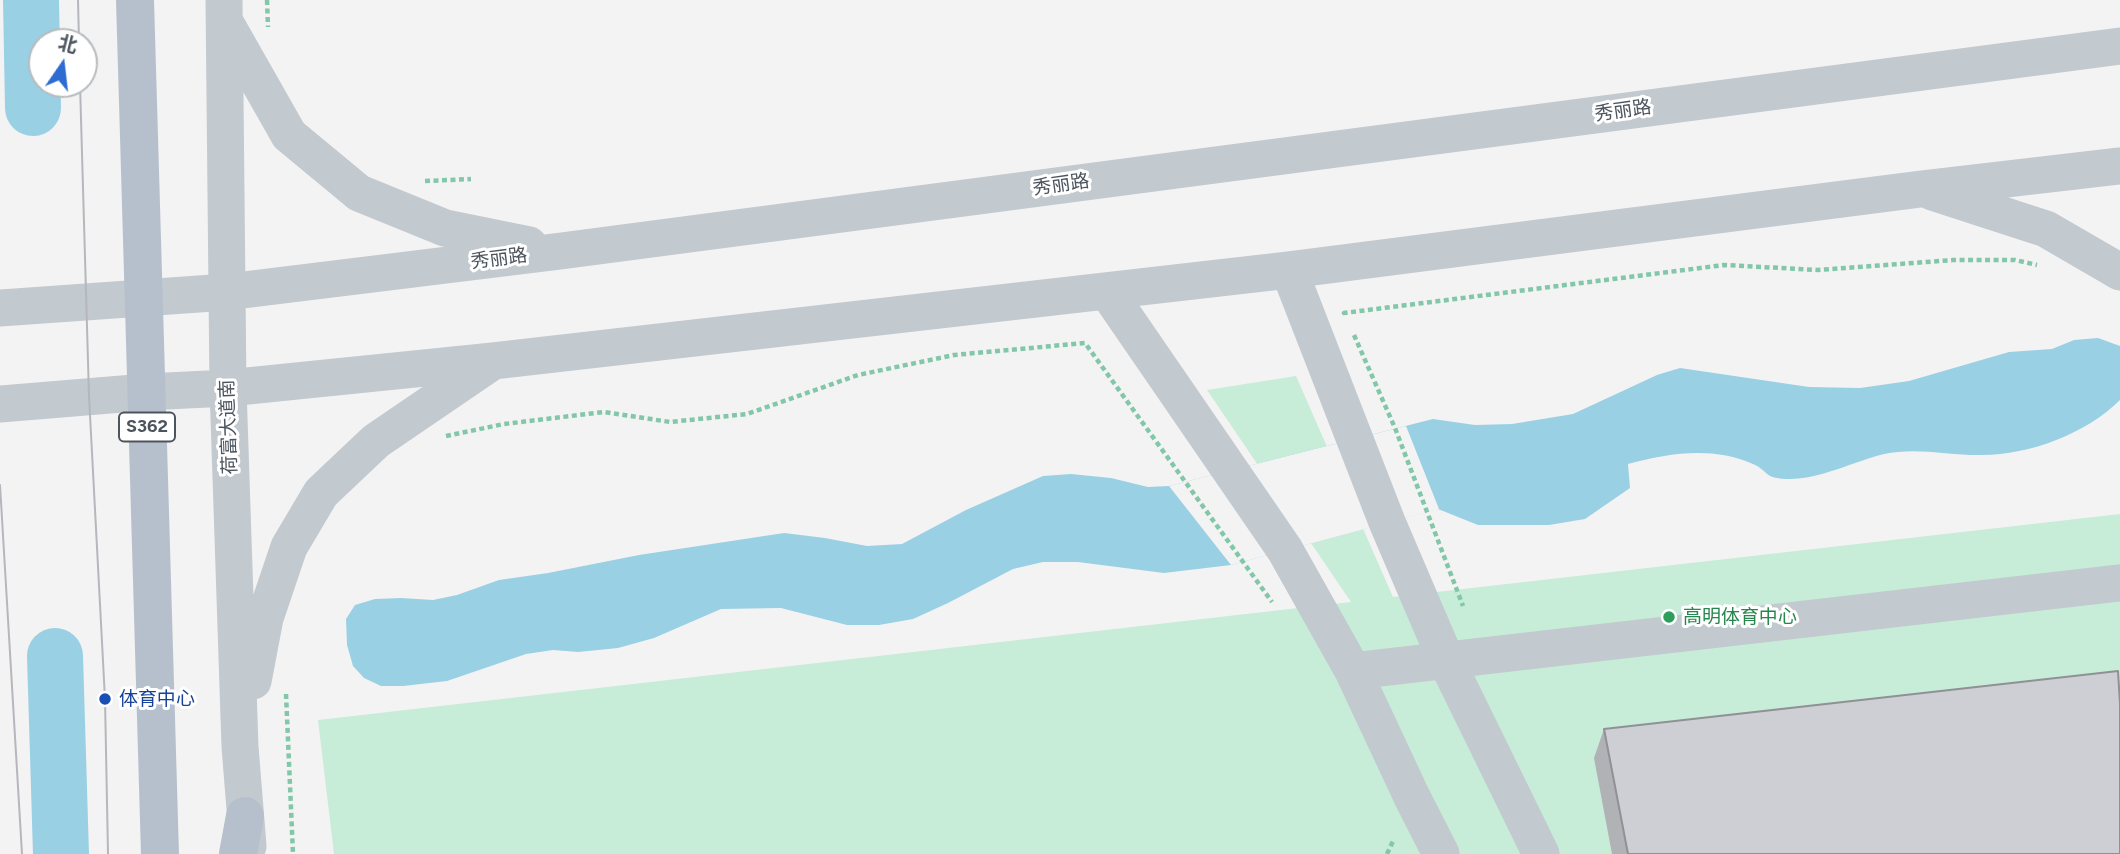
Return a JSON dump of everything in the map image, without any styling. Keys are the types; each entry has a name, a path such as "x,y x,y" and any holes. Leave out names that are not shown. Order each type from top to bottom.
{"main road":[{"name":"S362","path":"135,0 160,854"},
{"path":"238,854 245,816"}],"street":[{"path":"224,11 289,135 359,192 445,228 561,251"},
{"name":"荷富大道南","path":"224,11 228,388 240,747 248,854"},
{"name":"秀丽路","path":"0,308 227,292 561,251 2120,46"},
{"path":"0,404 228,388 493,361 1289,270 2120,166"},
{"path":"1921,189 2046,229 2120,272"},
{"path":"1289,270 1353,438 1446,660 1541,854"},
{"path":"1107,291 1285,550 1353,671 1441,854"},
{"path":"240,747 265,618 289,547 321,493 376,441 493,361"},
{"path":"1353,671 2120,583"}],"path":[{"path":"267,0 268,27"},
{"path":"419,180 432,182 471,179"},
{"path":"1464,609 1395,428 1344,313 1724,265 1818,270 1953,260 2015,260 2040,265"},
{"path":"442,436 504,424 604,412 670,422 747,414 870,372 954,355 1085,343 1244,561"},
{"path":"285,688 293,854"}],"green space":[{"name":"高明体育中心","path":"1296,376 1393,597 2120,514 2120,854 334,854 318,720 1351,602 1207,390"}],"water":[{"path":"2098,338 2120,346 2120,400 2073,433 2016,452 1979,455 1896,452 1798,479 1770,476 1753,464 1738,458 1707,453 1675,454 1628,464 1630,488 1585,519 1549,525 1478,525 1438,509 1231,565 1164,573 1078,562 1043,562 1013,569 913,619 879,625 847,625 781,608 721,609 654,638 618,648 578,652 553,650 526,654 447,681 381,686 364,678 353,666 347,645 346,619 355,605 375,599 433,600 457,595 499,580 784,533 867,546 902,544 966,510 1043,476 1071,474 1111,478 1148,487 1169,486 1433,419 1475,425 1512,424 1573,414 1657,375 1680,368 1809,387 1860,388 1909,381 2009,352 2052,349 2074,340"}],"pier":[{"path":"1406,426 1439,509 1231,565 1169,486"}],"building":[{"path":"2118,671 2120,854 1628,854 1604,729"}],"waterway":[{"path":"31,0 33,108"},
{"path":"55,656 61,854"}],"tram line":[{"path":"78,0 79,28"},
{"path":"80,98 89,396 105,699 108,854"},
{"path":"0,485 22,854"}],"place":[{"name":"高明体育中心","path":"1669,617"},
{"name":"体育中心","path":"105,699"}]}
